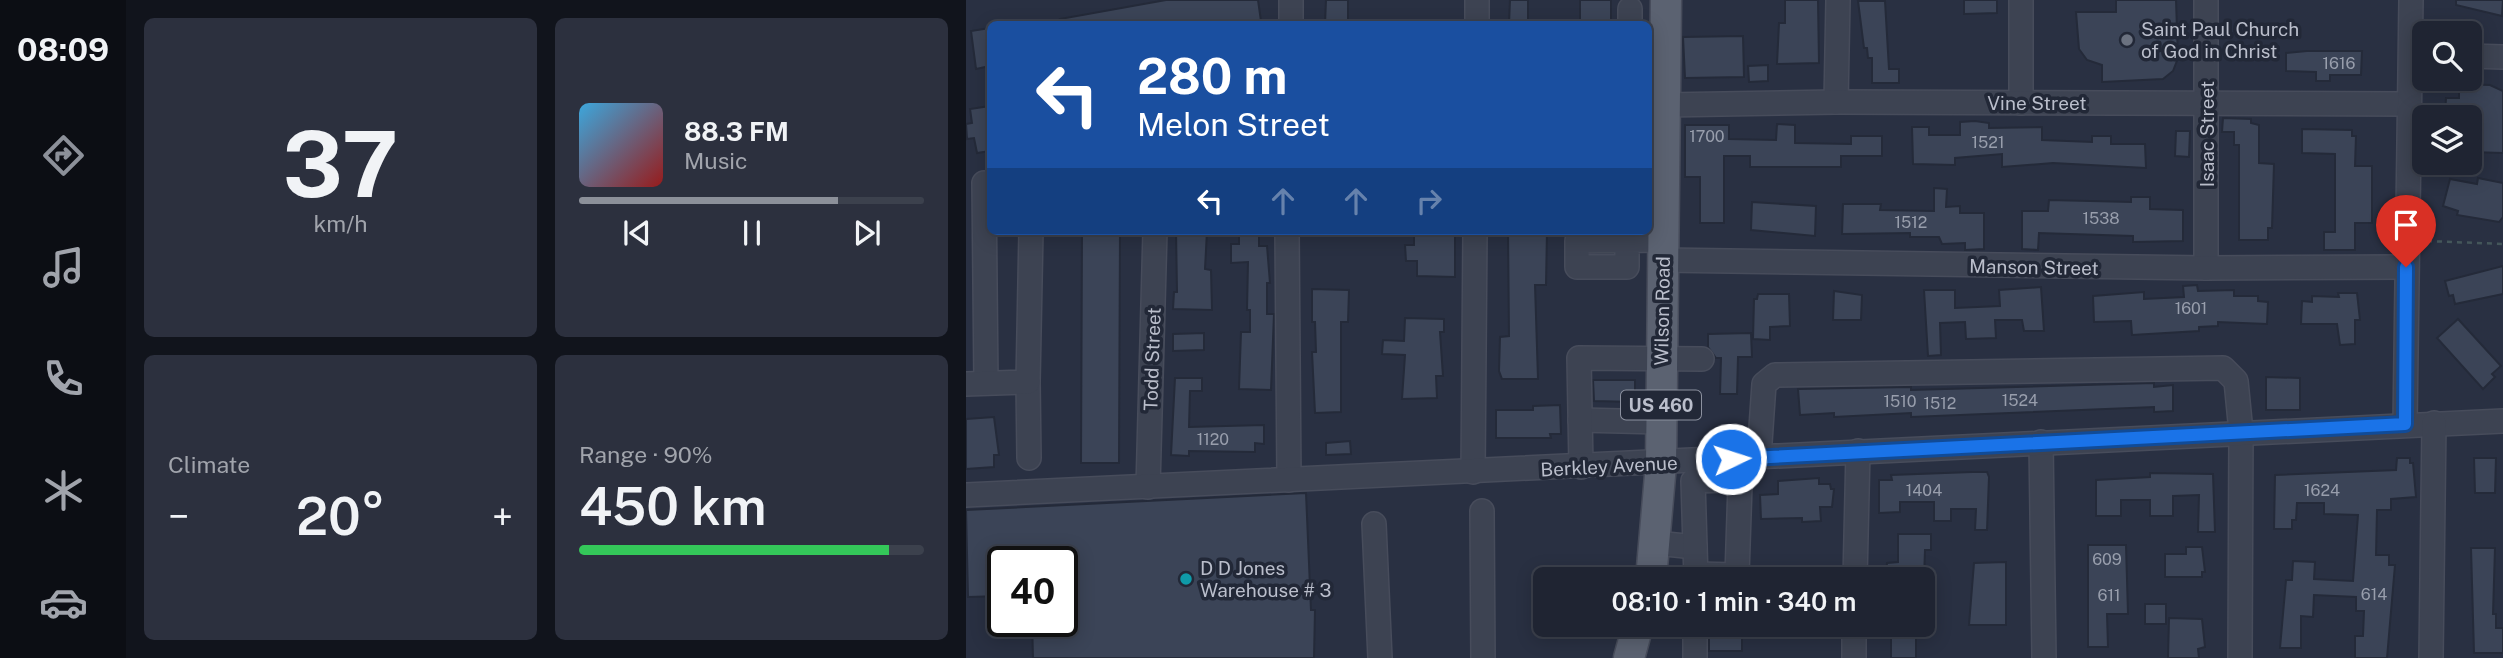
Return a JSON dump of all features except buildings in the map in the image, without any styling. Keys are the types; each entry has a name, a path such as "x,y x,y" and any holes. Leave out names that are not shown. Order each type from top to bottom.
{"main road":[{"name":"Wilson Road","path":"1653,567 1661,464 1663,250 1657,72 1666,0"},
{"path":"1629,658 1635,637"}],"street":[{"path":"1291,0 1291,21"},
{"path":"1477,0 1477,21"},
{"path":"1836,102 1838,0"},
{"path":"2021,0 2021,103"},
{"name":"Isaac Street","path":"2206,0 2206,268"},
{"path":"2411,0 2413,21"},
{"path":"2482,56 2503,57"},
{"path":"2405,424 2406,240 2409,104 2412,85"},
{"name":"Vine Street","path":"1659,116 1836,102 2409,104"},
{"path":"980,184 976,383 1028,382"},
{"path":"1029,457 1031,235"},
{"name":"Todd Street","path":"1148,487 1155,235"},
{"path":"1287,235 1289,480"},
{"path":"1474,472 1475,235"},
{"name":"Manson Street","path":"1627,241 1663,250 2206,268 2406,267"},
{"path":"1581,467 1579,358 1702,359"},
{"path":"1759,457 1764,384 1776,375 2223,368 2236,381 2241,432 2240,658"},
{"path":"1580,420 1661,422"},
{"name":"Berkley Avenue","path":"966,495 1661,464 1731,469 1759,457 2503,421"},
{"path":"2431,658 2434,423"},
{"path":"2041,442 2043,658"},
{"path":"1855,567 1858,451"},
{"path":"1696,567 1693,481 1731,469 1740,485 1737,567"},
{"path":"1482,511 1483,658"},
{"path":"1374,524 1380,658"},
{"path":"1656,543 1695,547"},
{"path":"1695,637 1695,658"},
{"path":"1854,637 1854,658"}],"path":[{"path":"2406,240 2503,244"}],"place":[{"name":"Saint Paul Church of God in Christ","path":"2127,40"},
{"name":"D D Jones Warehouse # 3","path":"1186,579"}],"route":[{"path":"1731,459 2405,424 2406,267"}]}
